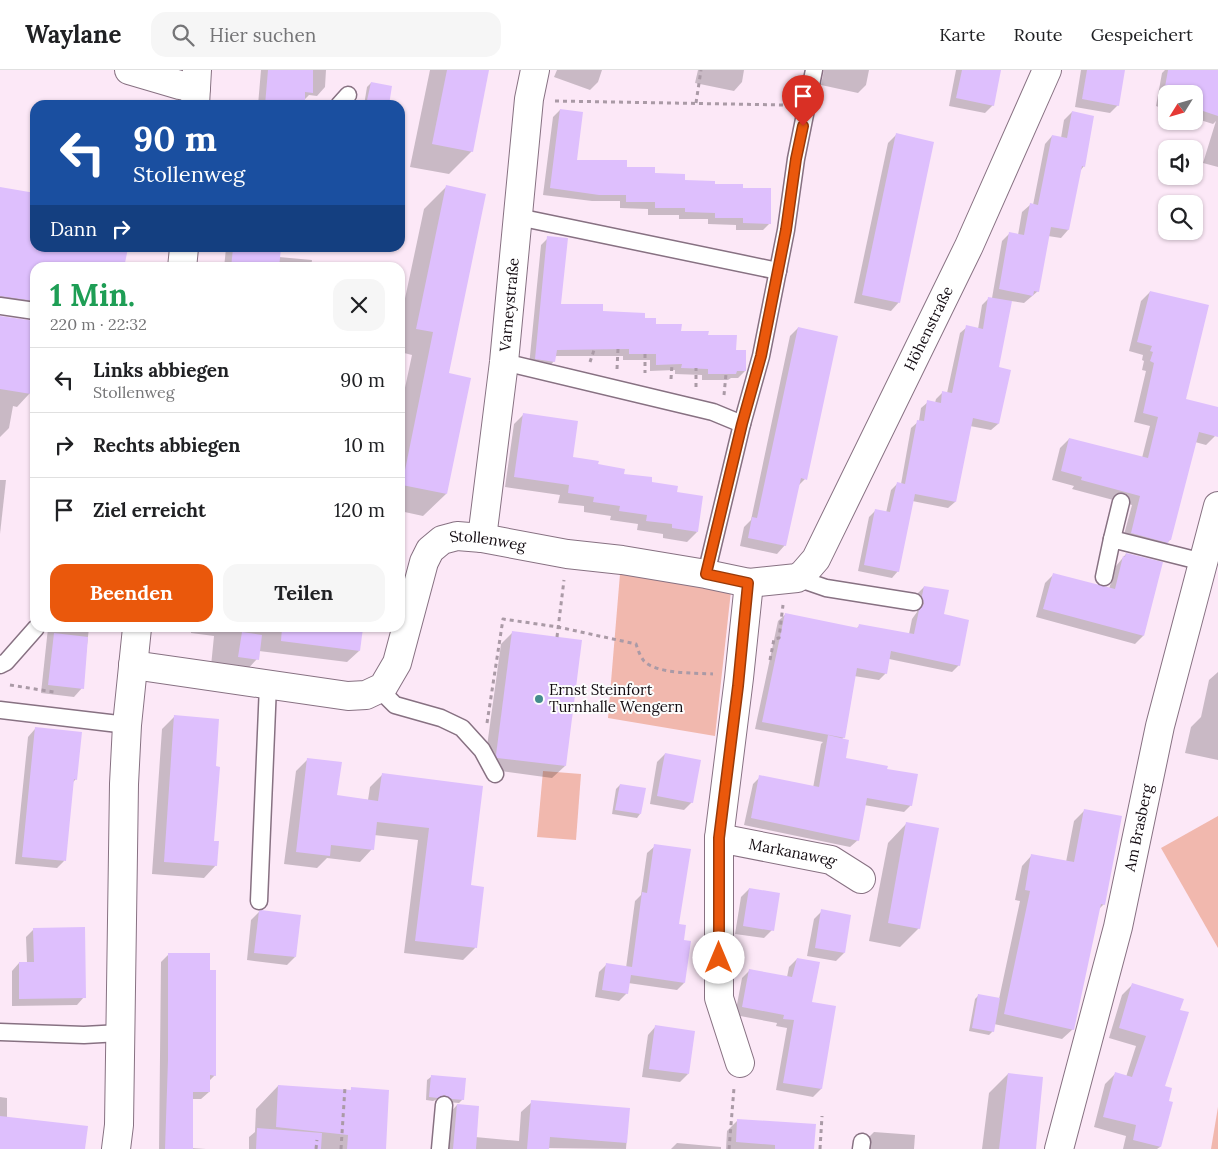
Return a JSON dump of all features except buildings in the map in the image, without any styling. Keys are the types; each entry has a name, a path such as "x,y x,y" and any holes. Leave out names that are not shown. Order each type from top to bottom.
{"street":[{"path":"129,70 196,88"},
{"name":"Varneystraße","path":"482,538 504,362 529,99 535,70"},
{"name":"Höhenstraße","path":"797,578 816,559 968,246 1047,70"},
{"name":"Am Brasberg","path":"1060,1149 1118,927 1160,726 1210,552 1218,506"},
{"name":"Stollenweg","path":"405,631 424,562 430,550 442,540 457,536 482,538 567,554 622,560 748,583 797,578"},
{"path":"740,1063 719,998 719,838 739,678 748,583"},
{"path":"116,1149 124,784 127,725 137,632"},
{"name":"Stollenweg","path":"383,687 396,663 405,632"},
{"path":"133,665 348,696 366,695 383,687"},
{"name":"Markanaweg","path":"719,838 831,860 861,879"}],"lane":[{"path":"706,574 742,424 761,356 786,230 796,159 814,70"},
{"path":"518,217 778,271"},
{"path":"0,306 30,310"},
{"path":"504,362 713,412 742,424"},
{"path":"1104,577 1121,502"},
{"path":"1112,539 1210,552"},
{"path":"797,578 826,588 914,602"},
{"path":"0,665 6,662 32,632"},
{"path":"259,901 268,685"},
{"path":"383,687 388,698 395,705 441,718 462,728 482,750 495,774"},
{"path":"0,710 127,725"},
{"path":"0,1032 84,1035 120,1032"},
{"path":"440,1149 444,1105"}],"path":[{"path":"696,103 701,70"},
{"path":"529,99 780,104 806,109"},
{"path":"557,637 567,554"},
{"path":"482,750 503,619 636,644 645,663 662,670 739,678"},
{"path":"729,1149 734,1087 740,1063"},
{"path":"340,1149 345,1086"},
{"path":"820,1149 822,1116"},
{"path":"316,1149 317,1140"}],"shaded area":[{"path":"620,574 731,591 715,736 608,718"},
{"path":"543,771 581,774 576,840 537,837"},
{"path":"1218,816 1218,948 1161,848"},
{"path":"1218,1107 1218,1149 1211,1149"}],"place":[{"name":"Ernst Steinfort Turnhalle Wengern","path":"539,699"}],"route":[{"path":"719,958 719,838 738,686 748,583 706,574 742,424 761,356 786,230 796,159 803,126"}]}
